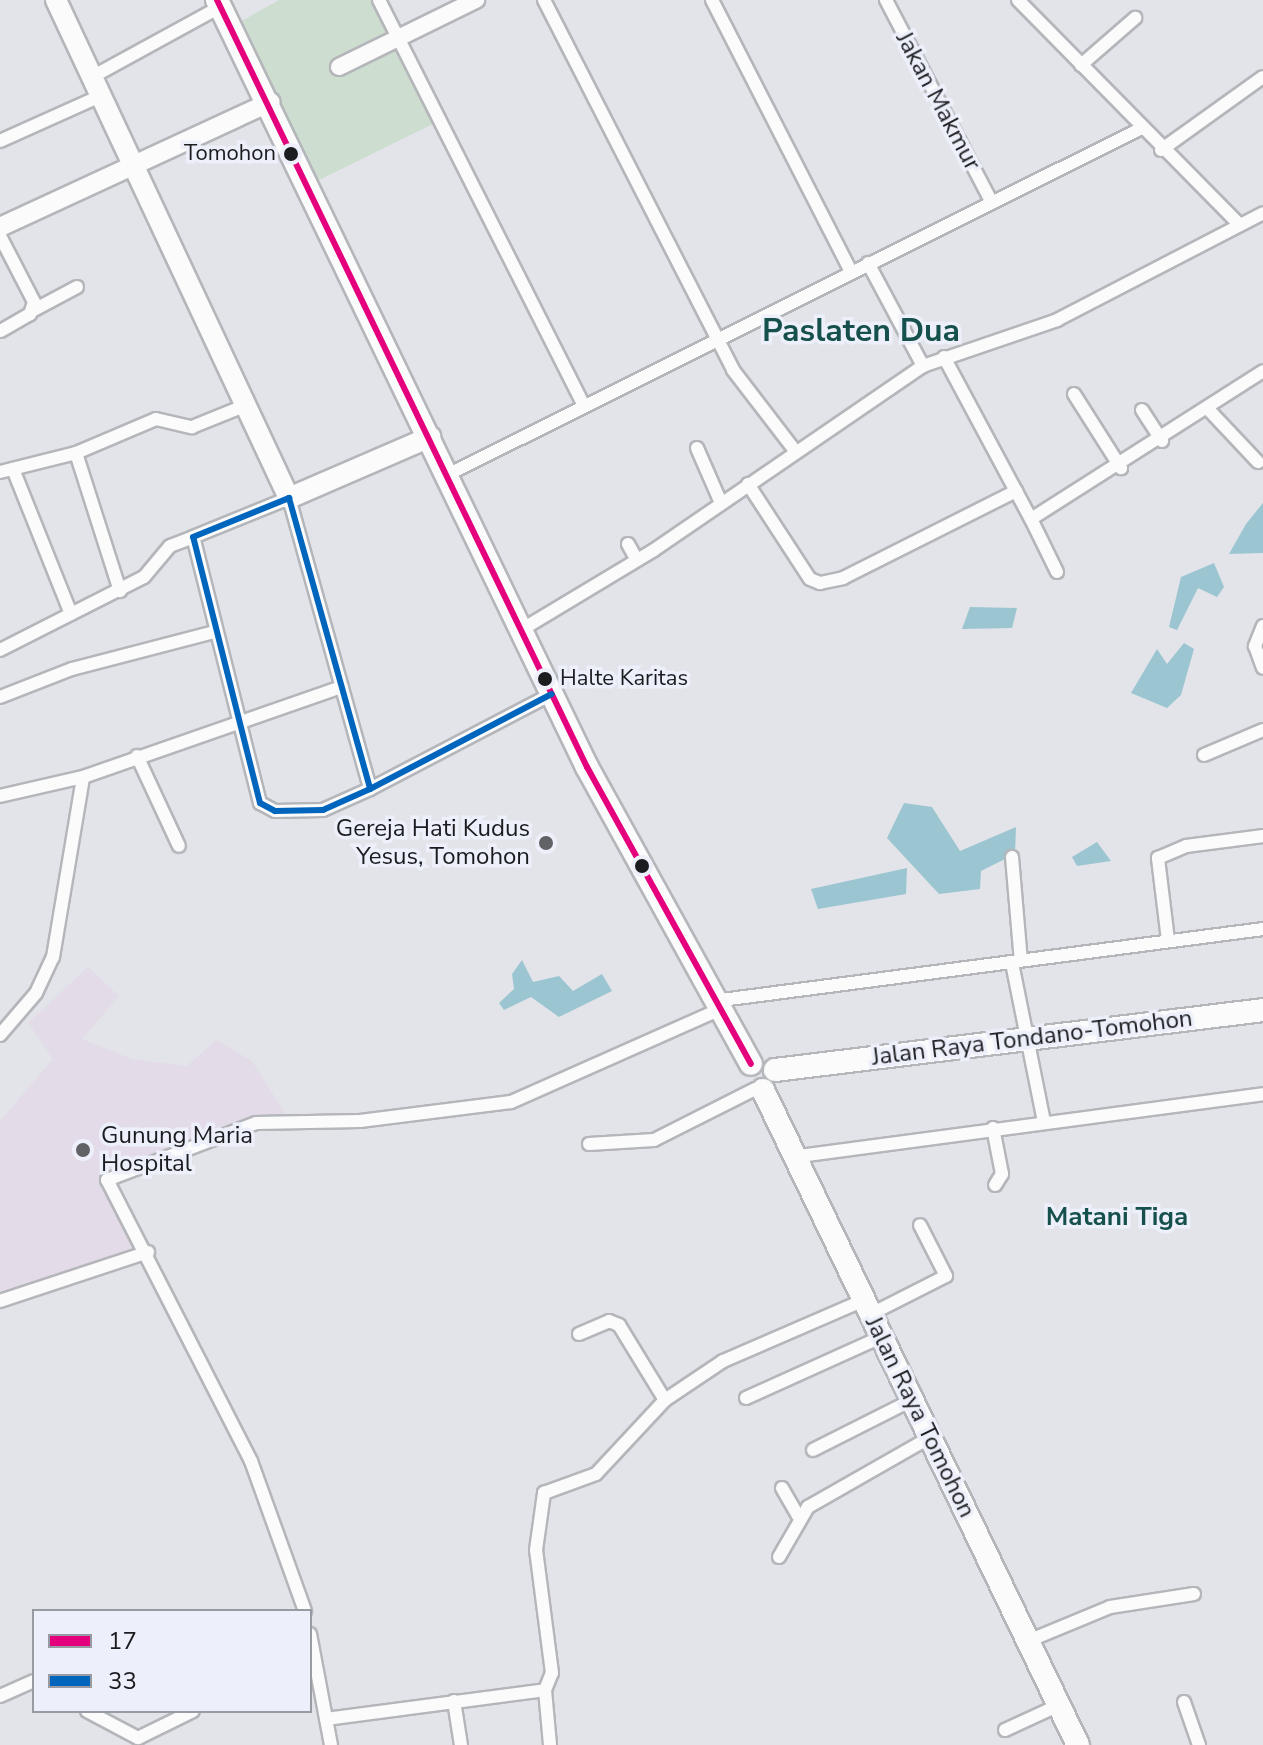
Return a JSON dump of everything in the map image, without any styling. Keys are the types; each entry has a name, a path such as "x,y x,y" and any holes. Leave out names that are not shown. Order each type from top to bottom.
{"highway":[{"path":"218,4 270,102 552,694 713,1006 751,1064 767,1061 765,1083"},
{"name":"Jalan Raya Tondano-Tomohon","path":"765,1083 800,1065 1263,1010"},
{"name":"Jalan Raya Tomohon","path":"765,1083 792,1157 1078,1745"}],"main road":[{"path":"56,0 249,404 289,498 430,437"},
{"path":"0,227 270,102"}],"street":[{"path":"379,0 583,404"},
{"path":"339,67 476,0"},
{"path":"544,0 717,340 796,452"},
{"path":"712,0 851,272"},
{"name":"Jakan Makmur","path":"886,0 991,201"},
{"path":"1018,0 1140,129 1240,225"},
{"path":"0,141 96,86 218,4"},
{"path":"1081,65 1135,18"},
{"path":"1161,150 1263,77"},
{"path":"447,475 583,404 1140,129"},
{"path":"521,630 637,560 923,366 1057,320 1263,213"},
{"path":"0,236 34,302 32,311"},
{"path":"868,263 923,366"},
{"path":"0,331 77,287"},
{"path":"944,357 1057,572"},
{"path":"1031,519 1121,468 1263,371"},
{"path":"1074,394 1121,468"},
{"path":"0,472 76,453 156,419 192,427 249,404"},
{"path":"1208,409 1258,462"},
{"path":"1142,410 1162,441"},
{"path":"697,448 721,503"},
{"path":"76,453 120,591"},
{"path":"13,469 71,614"},
{"path":"748,484 810,579 820,583 843,578 1016,491"},
{"path":"0,650 120,591 155,569 170,546 289,498 370,789"},
{"path":"193,537 236,721 264,807 323,810 370,789 552,694"},
{"path":"628,544 637,560"},
{"path":"1263,626 1255,646 1263,668"},
{"path":"0,697 72,669 214,632"},
{"path":"0,796 83,777 236,721 342,687"},
{"path":"1204,755 1263,730"},
{"path":"137,756 179,846"},
{"path":"0,1035 36,993 53,957 65,870 83,777"},
{"path":"1168,940 1158,858 1186,846 1263,836"},
{"path":"1012,857 1016,962 1025,1039 1044,1121"},
{"path":"304,1609 262,1487 148,1252 108,1184 116,1175 256,1123 349,1122 511,1102 713,1006 1263,929"},
{"path":"589,1144 654,1140 765,1083"},
{"path":"792,1157 1263,1094"},
{"path":"993,1128 1002,1174 995,1185"},
{"path":"550,1745 545,1690 552,1673 537,1575 541,1499 596,1474 665,1400 723,1361 944,1279 920,1225"},
{"path":"0,1301 148,1252"},
{"path":"579,1334 609,1321 619,1325 665,1400"},
{"path":"746,1398 881,1337"},
{"path":"813,1450 912,1400"},
{"path":"779,1557 798,1516 929,1438"},
{"path":"782,1488 798,1516"},
{"path":"1028,1641 1110,1607 1194,1594"},
{"path":"312,1653 331,1745"},
{"path":"0,1696 32,1682"},
{"path":"326,1719 545,1690"},
{"path":"454,1701 461,1745"},
{"path":"1184,1702 1199,1745"},
{"path":"1005,1730 1059,1705"},
{"path":"91,1713 138,1738 189,1713"}],"shaded area":[{"name":"Gunung Maria Hospital","path":"88,967 119,996 82,1039 132,1059 187,1066 216,1040 252,1061 290,1121 229,1126 104,1173 136,1249 0,1294 0,1121 53,1059 28,1023"}],"green space":[{"path":"279,0 379,0 439,121 311,184 231,27"}],"water":[{"path":"1263,503 1263,553 1229,554 1246,524"},
{"path":"1214,563 1224,587 1217,597 1198,588 1177,630 1169,627 1181,577"},
{"path":"970,607 1017,608 1012,628 962,629"},
{"path":"1184,643 1194,649 1181,695 1167,708 1131,693 1157,649 1167,664"},
{"path":"904,803 932,807 960,851 1016,827 1015,854 981,871 980,889 939,894 887,838"},
{"path":"1097,842 1111,861 1077,866 1072,857"},
{"path":"907,868 906,894 818,909 811,889"},
{"path":"522,960 533,982 559,976 573,991 602,974 612,991 559,1017 531,997 504,1010 499,1003 514,989 512,974"}],"transit line":[{"name":"17","path":"217,0 587,767 751,1064"},
{"name":"33","path":"370,789 323,810 275,811 260,803 193,537 289,498 370,789 552,694"}],"place":[{"name":"Tomohon","path":"291,154"},
{"name":"Halte Karitas","path":"545,679"},
{"name":"Gereja Hati Kudus Yesus, Tomohon","path":"546,843"},
{"name":"Gunung Maria Hospital","path":"83,1150"}],"district":[{"name":"Paslaten Dua","path":"861,331"},
{"name":"Matani Tiga","path":"1117,1217"}]}
